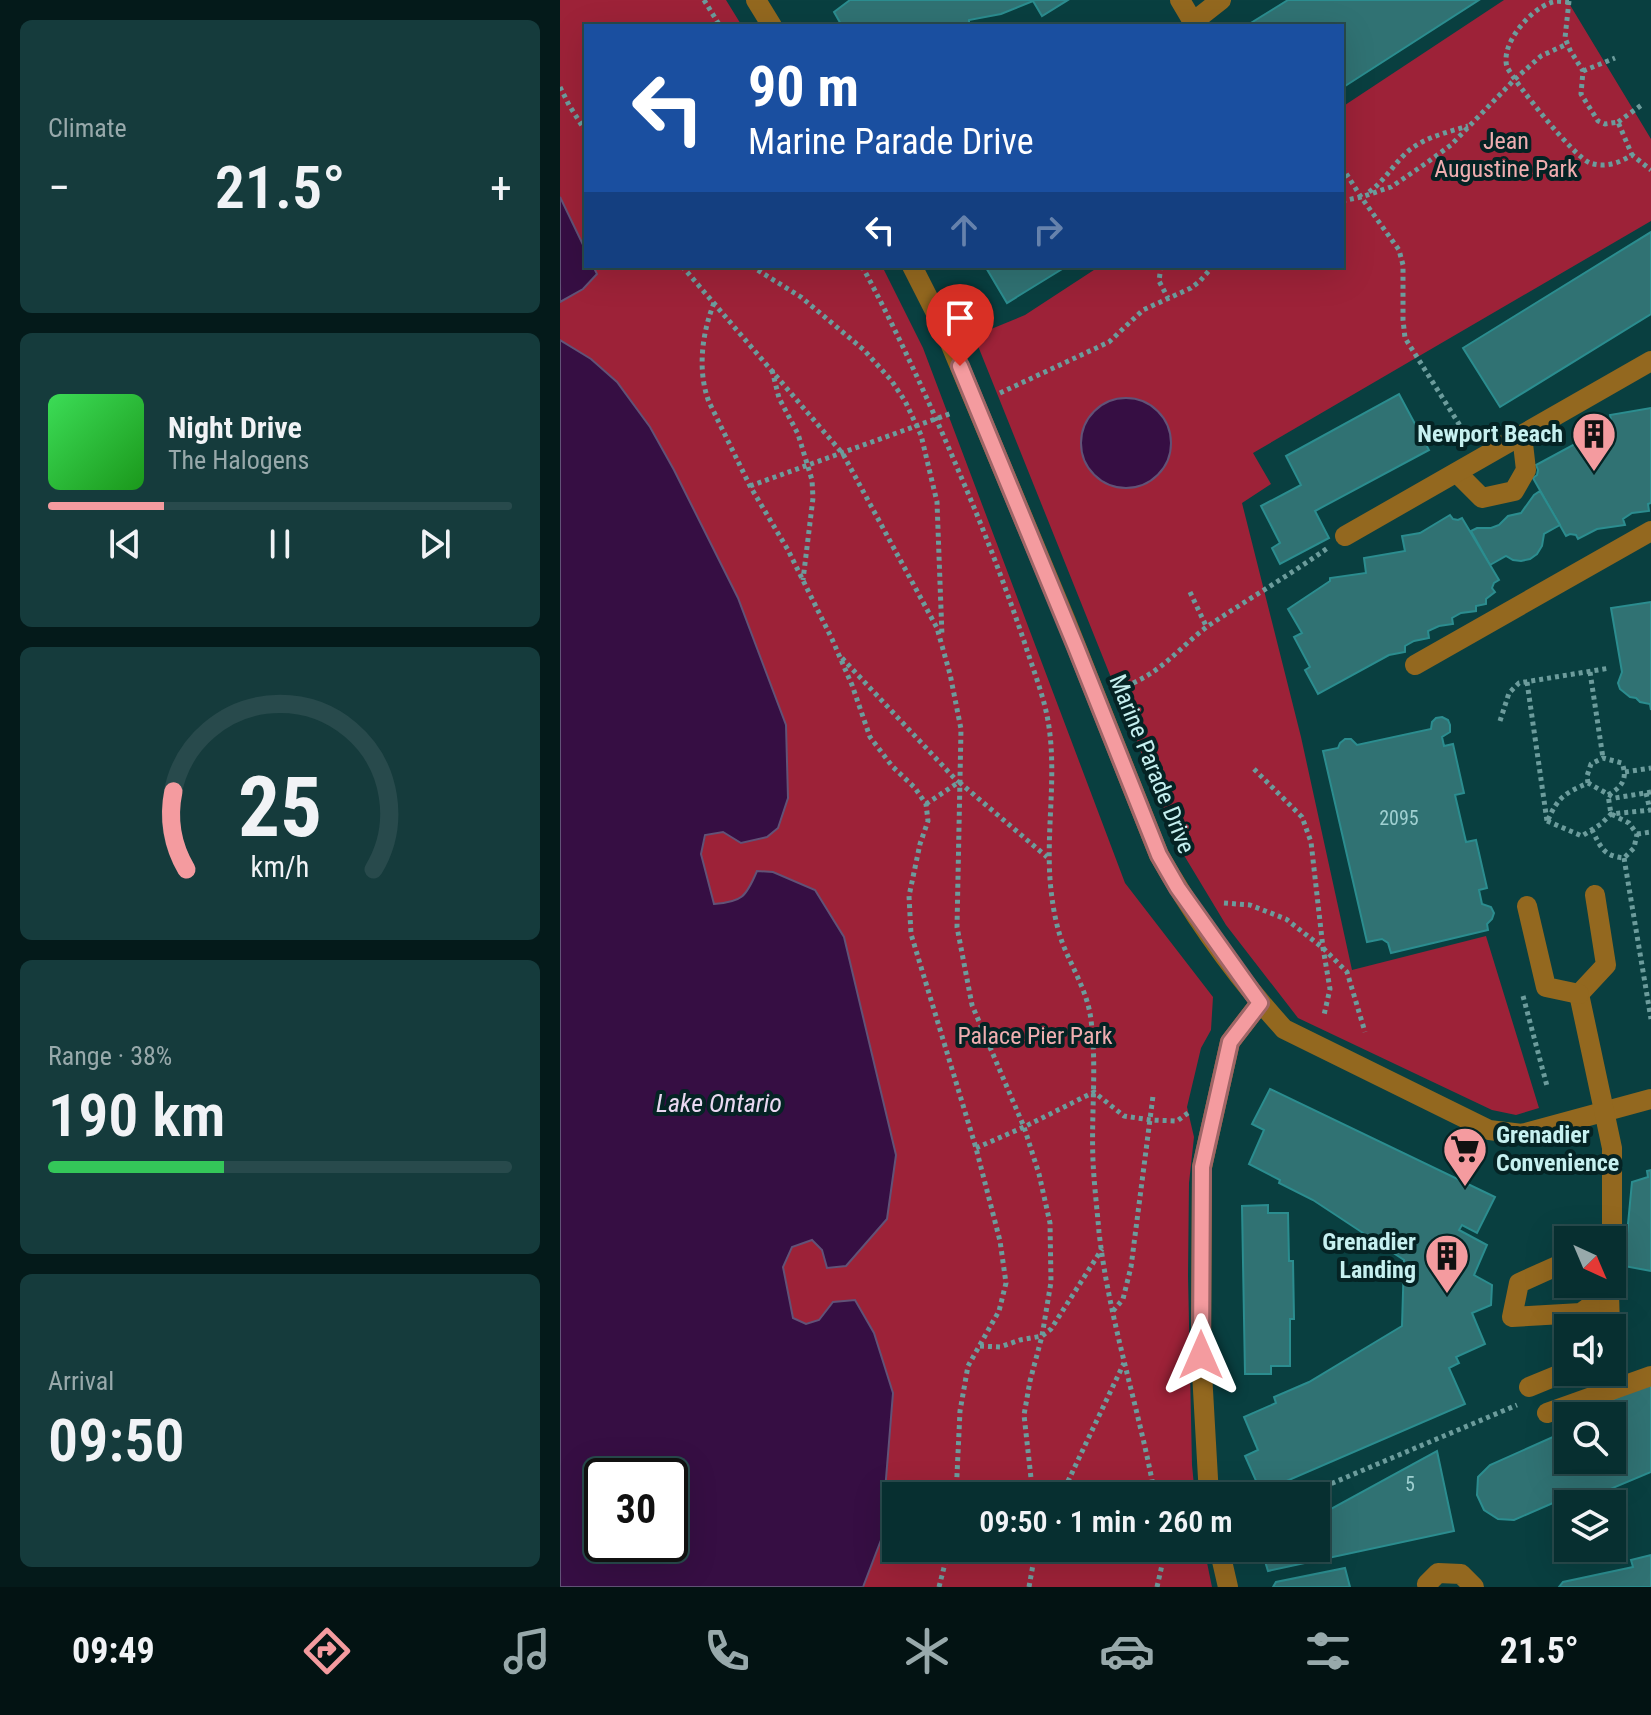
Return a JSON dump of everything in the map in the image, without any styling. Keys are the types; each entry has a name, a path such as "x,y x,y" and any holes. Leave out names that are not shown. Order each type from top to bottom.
{"street":[{"path":"756,0 771,24"},
{"path":"1180,0 1193,22 1221,0"},
{"name":"Marine Parade Drive","path":"913,268 945,331 1159,855 1178,888 1260,1003 1284,1029 1489,1130 1522,1134 1651,1099"},
{"path":"1345,536 1651,361"},
{"path":"1457,473 1482,498 1514,491 1526,470 1522,435"},
{"path":"1415,665 1651,531"},
{"path":"1579,994 1606,965 1595,895"},
{"path":"1527,906 1546,987 1579,994"},
{"path":"1579,994 1612,1148 1608,1226"},
{"path":"1208,1482 1201,1355 1202,1167 1230,1042 1260,1003"},
{"path":"1554,1267 1519,1283 1512,1317 1581,1313 1598,1298"},
{"path":"1547,1413 1651,1376"},
{"path":"1529,1387 1554,1377"},
{"path":"1222,1562 1228,1587"},
{"path":"1428,1587 1427,1584 1438,1573 1461,1574 1474,1587"}],"path":[{"path":"704,0 719,24"},
{"path":"1632,155 1611,165 1595,164 1583,159 1566,143 1507,67 1505,58 1516,32 1535,11 1553,1 1570,1 1565,34 1567,44 1583,71 1580,93 1593,115 1605,124 1618,122 1643,104"},
{"path":"1344,201 1387,189 1400,181 1451,145 1541,56 1567,44"},
{"path":"1583,71 1615,58"},
{"path":"560,87 584,129"},
{"path":"1618,122 1632,155 1651,170"},
{"path":"1361,197 1382,182 1403,157 1422,142 1468,126"},
{"path":"1344,170 1395,242 1400,254 1406,341 1481,458"},
{"path":"684,268 843,454 937,628 942,645 961,729 957,927 972,1005 1024,1127 1050,1223 1051,1282 1024,1415 1031,1482"},
{"path":"754,268 801,297 864,350 898,391 917,425 937,502 942,645"},
{"path":"863,268 893,324 989,545 1045,708 1050,743 1048,858 1052,899 1062,943 1088,1003 1094,1058 1093,1160 1102,1249 1124,1363 1152,1482"},
{"path":"1160,268 1159,281 1168,298"},
{"path":"1000,393 1104,345 1140,313 1191,288 1211,268"},
{"path":"714,303 704,341 704,390 750,486 803,580 852,685 870,737 926,804 928,821 909,896 911,934 976,1148 1000,1241 1006,1283 999,1311 968,1366 960,1411 957,1482"},
{"path":"772,369 779,398 798,434 812,480 813,498 803,580"},
{"path":"750,486 952,413"},
{"path":"1133,683 1170,660 1207,628 1345,536"},
{"path":"1190,592 1207,628"},
{"path":"838,654 959,782 1048,858"},
{"path":"1500,721 1509,693 1519,683 1610,668"},
{"path":"1590,672 1603,758"},
{"path":"1527,682 1547,821"},
{"path":"1588,783 1591,764 1603,758 1622,763 1624,782 1608,795"},
{"path":"1625,772 1651,768"},
{"path":"1254,769 1302,817 1311,842 1330,989 1324,1015"},
{"path":"926,804 959,782"},
{"path":"1547,821 1565,793 1588,783"},
{"path":"1547,821 1582,836 1611,814 1650,810 1648,792 1615,798 1588,783"},
{"path":"1608,795 1611,814"},
{"path":"1592,830 1602,850 1612,857 1624,858 1634,848 1637,834 1629,823 1611,814"},
{"path":"1637,834 1651,832"},
{"path":"1624,858 1651,1019"},
{"path":"1224,903 1250,905 1286,919 1323,948 1347,972 1365,1032"},
{"path":"1523,995 1547,1086"},
{"path":"976,1148 1094,1092"},
{"path":"1094,1092 1124,1116 1177,1121 1188,1113"},
{"path":"1113,1311 1123,1299 1131,1267 1153,1096"},
{"path":"980,1346 1000,1347 1042,1336 1051,1329 1102,1249"},
{"path":"1068,1482 1124,1363"},
{"path":"1330,1484 1517,1405"},
{"path":"939,1587 945,1562"},
{"path":"1029,1587 1033,1562"},
{"path":"1157,1587 1162,1562"}],"green space":[{"path":"560,0 726,0 741,24 584,24 584,247 560,197"},
{"name":"Jean Augustine Park","path":"1504,0 1567,0 1651,139 1651,221 1253,453 1271,484 1242,503 1301,737 1352,970 1486,936 1539,1108 1516,1115 1492,1110 1298,1018 1226,925 1179,847 974,336 1025,315 1097,268 1344,268 1344,106"},
{"name":"Palace Pier Park","path":"594,268 883,268 923,348 1125,883 1213,997 1211,1030 1201,1048 1187,1107 1194,1137 1189,1183 1188,1276 1194,1482 882,1482 882,1562 1207,1562 1212,1587 863,1587 881,1540 833,1302 819,1320 806,1324 792,1317 783,1267 792,1247 812,1240 822,1250 748,891 738,901 714,905 701,854 706,834 723,832 738,598 650,427 617,382 591,359 560,340 560,302 583,289 597,274"}],"water":[{"path":"560,197 584,247 584,268 594,268 597,274 583,289 560,302"},
{"name":"Lake Ontario","path":"560,340 591,359 617,382 650,427 738,598 786,725 788,798 778,828 767,837 741,843 723,832 705,835 701,854 714,904 737,900 750,887 757,871 773,872 815,890 844,937 896,1155 887,1219 846,1266 827,1268 822,1250 812,1240 792,1247 783,1267 793,1318 806,1324 819,1320 833,1302 855,1300 874,1333 893,1393 886,1482 882,1482 881,1540 863,1587 560,1587"},
{"path":"1126,398 1143,401 1158,411 1168,426 1171,443 1168,460 1158,475 1143,485 1126,488 1109,485 1094,475 1084,460 1081,443 1084,426 1094,411 1109,401"}],"building":[{"path":"850,0 1068,0 1042,16 1033,1 1001,14 969,20 969,24 841,24 834,12"},
{"path":"1288,0 1479,0 1344,87 1344,24 1249,24"},
{"path":"1651,232 1651,314 1500,407 1463,348"},
{"path":"986,268 1064,268 1007,303"},
{"path":"1399,394 1429,450 1315,511 1329,538 1280,564 1272,548 1280,543 1261,506 1301,485 1286,456"},
{"name":"Newport Beach","path":"1651,408 1649,511 1632,513 1623,519 1625,525 1597,529 1578,539 1576,535 1566,536 1533,478 1537,475 1536,465 1577,443 1576,435 1613,429 1610,415"},
{"path":"1540,491 1560,525 1544,534 1542,546 1530,559 1513,560 1506,556 1490,565 1471,531 1491,528 1508,516 1521,513"},
{"path":"1450,515 1453,519 1462,518 1499,580 1492,588 1495,592 1486,599 1486,604 1476,606 1476,611 1461,613 1452,618 1453,624 1428,631 1429,638 1405,646 1405,652 1389,655 1318,694 1305,670 1310,667 1294,637 1302,633 1288,609 1330,581 1330,578 1366,573 1364,558 1405,551 1402,536 1420,533"},
{"path":"1651,602 1651,710 1650,704 1630,697 1620,689 1618,683 1622,672 1611,608"},
{"path":"1442,717 1450,725 1450,732 1442,737 1444,746 1453,744 1464,793 1455,795 1466,842 1476,840 1487,888 1479,890 1482,904 1491,907 1494,913 1487,924 1488,930 1391,953 1388,943 1382,939 1367,942 1323,751 1338,748 1345,739 1351,739 1357,745 1431,729 1432,722"},
{"name":"Grenadier Landing","path":"1270,1089 1495,1197 1477,1233 1462,1225 1459,1230 1487,1245 1474,1275 1492,1285 1491,1305 1472,1313 1485,1344 1456,1357 1459,1363 1449,1368 1465,1404 1284,1482 1257,1482 1245,1456 1258,1450 1244,1417 1276,1403 1274,1397 1309,1382 1402,1326 1404,1260 1313,1200 1249,1164 1264,1130 1252,1124"},
{"path":"1651,1170 1651,1271 1626,1266 1632,1182 1648,1177 1647,1171"},
{"path":"1268,1205 1268,1213 1288,1213 1294,1319 1290,1319 1290,1366 1271,1366 1271,1374 1245,1374 1242,1206"},
{"path":"1651,1382 1651,1472 1608,1490 1554,1490 1554,1503 1514,1520 1498,1519 1484,1510 1477,1495 1478,1477 1490,1465 1554,1437 1554,1474 1626,1474 1626,1402 1607,1402"},
{"path":"1437,1451 1454,1531 1330,1558 1330,1509"},
{"path":"1651,1555 1651,1587 1559,1587 1563,1582 1633,1567 1631,1560"},
{"path":"1265,1562 1310,1562 1268,1571"},
{"path":"1345,1568 1350,1587 1273,1587 1276,1582"}],"place":[{"name":"Newport Beach","path":"1594,473"},
{"name":"Grenadier Convenience","path":"1465,1188"},
{"name":"Grenadier Landing","path":"1447,1295"}],"route":[{"path":"960,366 1159,855 1178,888 1260,1003 1230,1042 1202,1167 1201,1355"}]}
